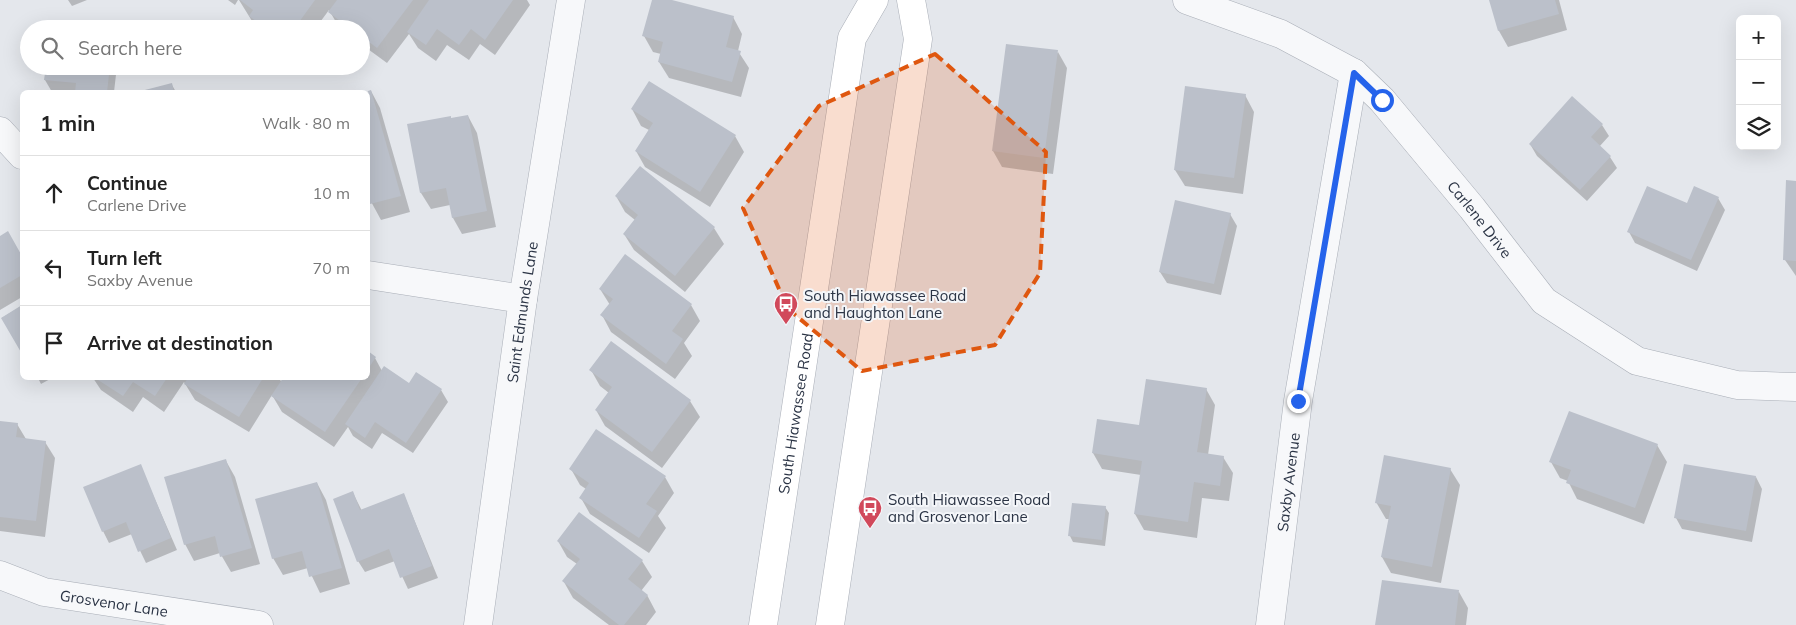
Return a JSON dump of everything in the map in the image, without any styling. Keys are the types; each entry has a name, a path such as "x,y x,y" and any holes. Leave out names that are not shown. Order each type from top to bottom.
{"street":[{"name":"Saint Edmunds Lane","path":"478,625 523,299 572,0"},
{"name":"South Hiawassee Road","path":"763,625 852,38 874,0"},
{"path":"830,625 918,39 911,0"},
{"name":"Carlene Drive","path":"1187,0 1281,34 1354,73 1382,100 1472,208 1544,301 1637,361 1737,385 1796,387"},
{"name":"Saxby Avenue","path":"1270,625 1298,401 1354,73"},
{"path":"0,131 20,153"},
{"path":"370,275 523,299"},
{"name":"Grosvenor Lane","path":"0,575 44,592 259,625"}],"highlighted area":[{"path":"935,54 1046,152 1040,273 995,345 862,371 788,309 743,208 819,106"}],"building":[{"path":"240,0 315,0 301,20 254,20 249,16 253,10"},
{"path":"337,0 413,0 377,48 370,43 370,20 339,20 328,12"},
{"path":"429,0 513,0 485,40 471,29 459,45 437,29 426,45 407,32"},
{"path":"652,0 672,0 734,16 726,47 741,51 732,82 658,62 663,42 642,36"},
{"path":"1489,0 1555,0 1559,14 1498,31"},
{"path":"1006,44 1058,50 1044,158 992,151"},
{"path":"45,75 109,75 107,90 75,90 76,83 44,80"},
{"path":"649,81 736,135 700,192 635,151 653,123 631,109"},
{"path":"172,83 174,90 145,90"},
{"path":"1185,86 1246,94 1234,178 1174,170"},
{"path":"370,90 401,196 370,204"},
{"path":"1572,96 1603,124 1591,137 1611,156 1580,190 1529,144"},
{"path":"468,115 487,211 452,218 446,188 420,193 407,124"},
{"path":"640,166 715,227 675,276 623,234 638,215 615,196"},
{"path":"1786,180 1796,181 1796,261 1783,260"},
{"path":"1647,186 1687,203 1694,186 1719,197 1691,260 1627,232"},
{"path":"1175,200 1231,213 1214,284 1159,272"},
{"path":"8,231 20,252 20,276 0,288 0,236"},
{"path":"625,254 692,304 672,331 683,339 666,364 600,315 613,299 599,289"},
{"path":"20,306 20,351 1,318"},
{"path":"611,341 691,400 652,452 595,410 612,387 589,370"},
{"path":"370,352 376,357 370,366"},
{"path":"384,366 409,383 416,372 442,389 406,443 375,422 365,438 345,424"},
{"path":"1146,379 1207,388 1197,452 1224,456 1220,486 1194,482 1188,522 1134,514 1142,461 1092,453 1097,419 1139,425"},
{"path":"98,380 166,380 155,396 133,382 123,396"},
{"path":"187,380 262,380 239,417 184,384"},
{"path":"282,380 361,380 325,432 271,396"},
{"path":"1569,411 1658,444 1635,508 1566,483 1571,470 1549,462"},
{"path":"0,421 18,423 16,437 46,441 36,521 0,517"},
{"path":"596,429 666,476 646,504 657,511 639,538 579,498 589,483 569,469"},
{"path":"1384,455 1451,468 1432,567 1381,557 1391,506 1375,503"},
{"path":"226,459 252,548 220,557 215,536 184,545 164,477"},
{"path":"141,464 171,538 138,552 126,522 102,532 83,487"},
{"path":"1684,464 1756,476 1746,531 1674,518"},
{"path":"317,482 342,568 309,577 302,551 272,559 255,499"},
{"path":"353,491 360,510 404,493 432,566 400,578 389,549 357,562 333,499"},
{"path":"1072,503 1106,506 1102,540 1068,536"},
{"path":"579,512 643,560 628,579 648,595 624,625 619,625 562,581 580,559 557,541"},
{"path":"1382,580 1459,590 1455,625 1375,625"}],"place":[{"name":"South Hiawassee Road and Haughton Lane","path":"786,325"},
{"name":"South Hiawassee Road and Grosvenor Lane","path":"870,529"}],"route":[{"path":"1298,401 1354,73 1382,100"}]}
